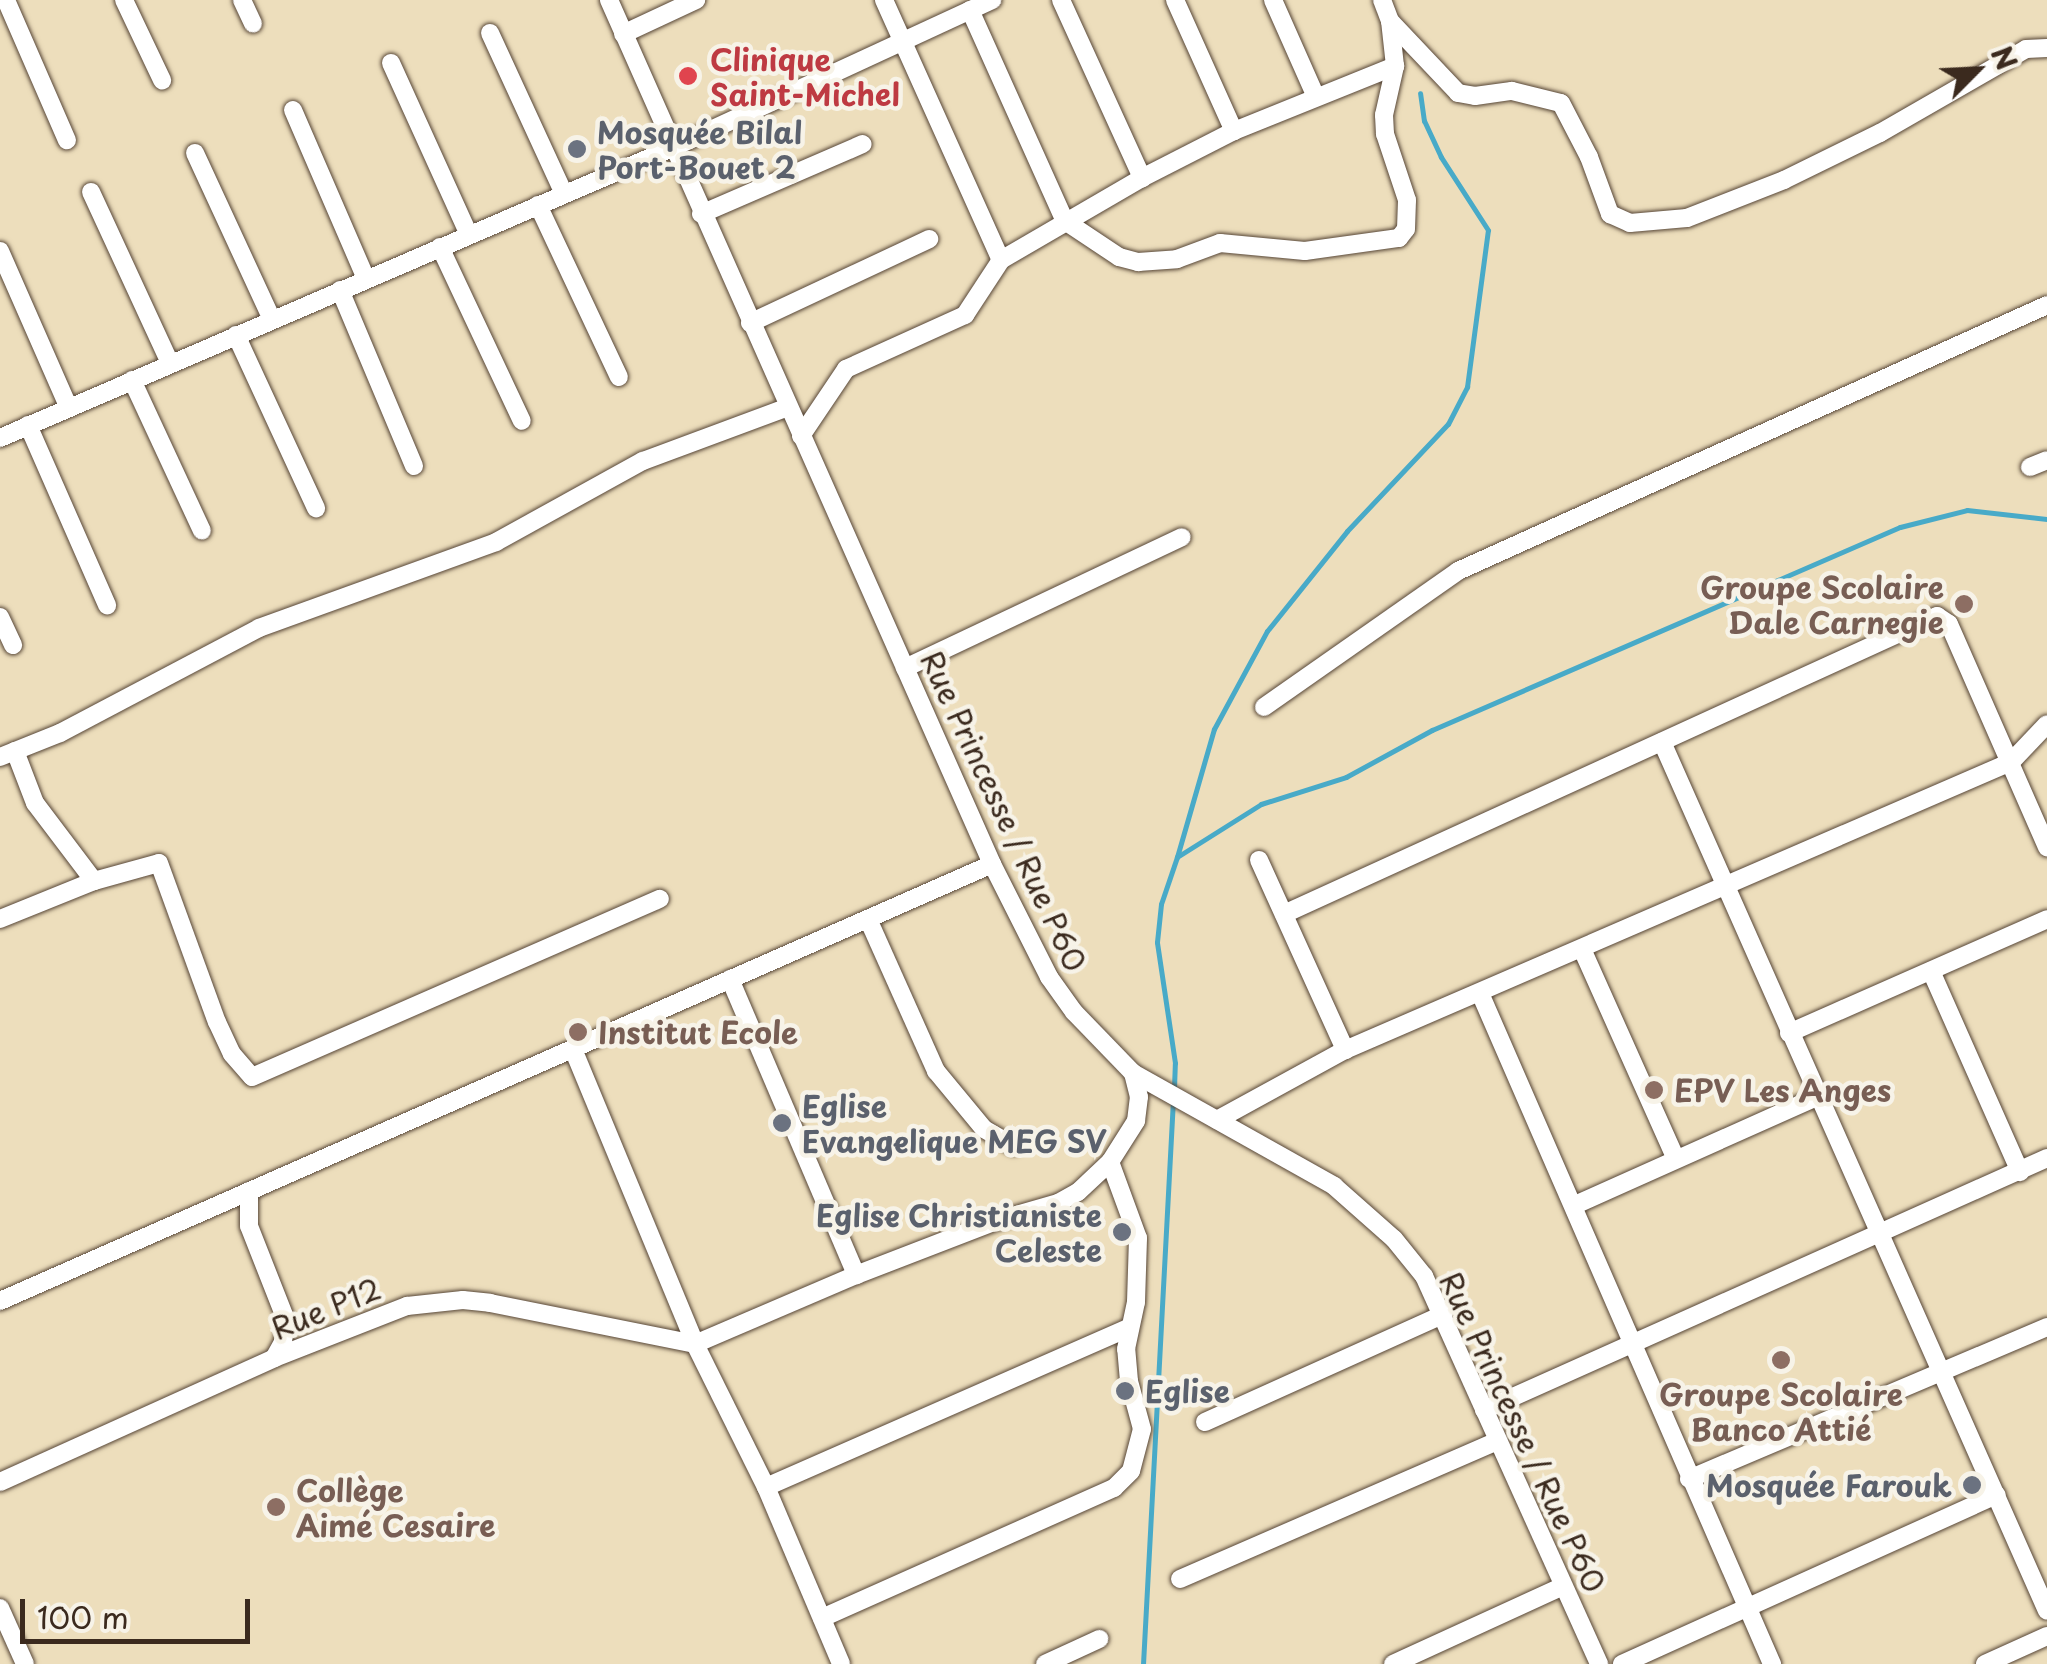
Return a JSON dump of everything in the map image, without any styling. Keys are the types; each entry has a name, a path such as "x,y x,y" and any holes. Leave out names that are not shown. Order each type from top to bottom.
{"street":[{"path":"6,0 67,140"},
{"path":"124,0 162,80"},
{"path":"242,0 252,24"},
{"name":"Rue Princesse / Rue P60","path":"609,0 992,864 1048,977 1074,1012 1132,1073 1186,1106 1292,1159 1346,1195 1394,1239 1424,1276 1599,1664"},
{"path":"623,34 696,0"},
{"path":"884,0 1002,260"},
{"path":"0,438 672,148 992,0"},
{"path":"1061,0 1142,178"},
{"path":"1175,0 1234,131"},
{"path":"1273,0 1316,97"},
{"path":"970,10 1065,220 1090,241 1138,262 1176,259 1220,243 1305,252 1399,238 1406,229 1407,200 1385,134 1384,116 1395,66 1390,21 1382,0"},
{"path":"1390,21 1458,93 1476,96 1512,91 1561,102 1590,157 1610,214 1630,223 1686,218 1784,180 1880,133 2026,49 2047,48"},
{"path":"490,33 564,194"},
{"path":"391,63 469,235"},
{"path":"801,436 846,368 965,314 1002,260 1065,220 1234,131 1395,66"},
{"path":"293,110 366,279"},
{"path":"702,214 863,144"},
{"path":"194,153 272,320"},
{"path":"91,192 170,363"},
{"path":"538,205 620,377"},
{"path":"750,323 928,238"},
{"path":"440,247 522,421"},
{"path":"0,251 68,408"},
{"path":"340,290 414,466"},
{"path":"1264,707 1458,572 2047,305"},
{"path":"236,335 316,508"},
{"path":"132,380 202,532"},
{"path":"94,882 36,804 7,754 60,733 259,628 321,602 394,583 496,542 643,461 788,407"},
{"path":"28,425 107,605"},
{"path":"905,668 1182,537"},
{"path":"1284,914 1938,616 1948,624 2047,847"},
{"path":"0,617 13,645"},
{"path":"1217,1120 1345,1050 2011,762 2047,724"},
{"path":"1662,742 2047,1612"},
{"path":"1260,860 1345,1050"},
{"path":"0,918 94,882 159,864 217,1022 238,1063 252,1077 660,899"},
{"path":"0,1301 992,864"},
{"path":"868,919 936,1071 984,1129 1013,1146"},
{"path":"1789,1033 2047,919"},
{"path":"1582,950 1676,1159"},
{"path":"1931,971 2020,1172"},
{"path":"730,979 856,1275"},
{"path":"1480,993 1772,1664"},
{"path":"572,1049 695,1344 766,1487 841,1664"},
{"path":"695,1344 856,1275 1078,1192 1110,1162 1136,1121 1139,1097 1132,1073"},
{"path":"1575,1205 1816,1097"},
{"path":"1484,1410 2047,1158"},
{"path":"822,1618 1124,1482 1142,1429 1128,1372 1128,1328 1136,1302 1138,1238 1110,1162"},
{"path":"249,1192 248,1226 286,1320 283,1342 274,1358"},
{"name":"Rue P12","path":"0,1482 274,1358 393,1310 463,1300 695,1344"},
{"path":"1205,1422 1444,1314"},
{"path":"1689,1480 2047,1327"},
{"path":"766,1487 1128,1328"},
{"path":"1180,1579 1497,1440"},
{"path":"1622,1664 1997,1496"},
{"path":"1393,1664 1563,1586"},
{"path":"0,1608 25,1664"},
{"path":"1984,1664 2047,1636"},
{"path":"1045,1664 1099,1639"}],"waterway":[{"path":"1177,857 1214,729 1267,631 1347,531 1448,424 1467,387 1488,230 1441,157 1424,121 1420,93"},
{"path":"1174,1088 1175,1063 1157,942 1161,904 1177,857 1261,804 1346,777 1432,730 1900,527 1967,510 2047,519"},
{"path":"1143,1664 1173,1099"}],"place":[{"name":"Clinique Saint-Michel","path":"688,76"},
{"name":"Mosquée Bilal Port-Bouet 2","path":"577,149"},
{"name":"Groupe Scolaire Dale Carnegie","path":"1964,604"},
{"name":"Institut Ecole","path":"578,1032"},
{"name":"EPV Les Anges","path":"1654,1090"},
{"name":"Eglise Evangelique MEG SV","path":"782,1123"},
{"name":"Eglise Christianiste Celeste","path":"1122,1232"},
{"name":"Groupe Scolaire Banco Attié","path":"1781,1360"},
{"name":"Eglise","path":"1125,1391"},
{"name":"Mosquée Farouk","path":"1972,1485"},
{"name":"Collège Aimé Cesaire","path":"276,1507"}]}
